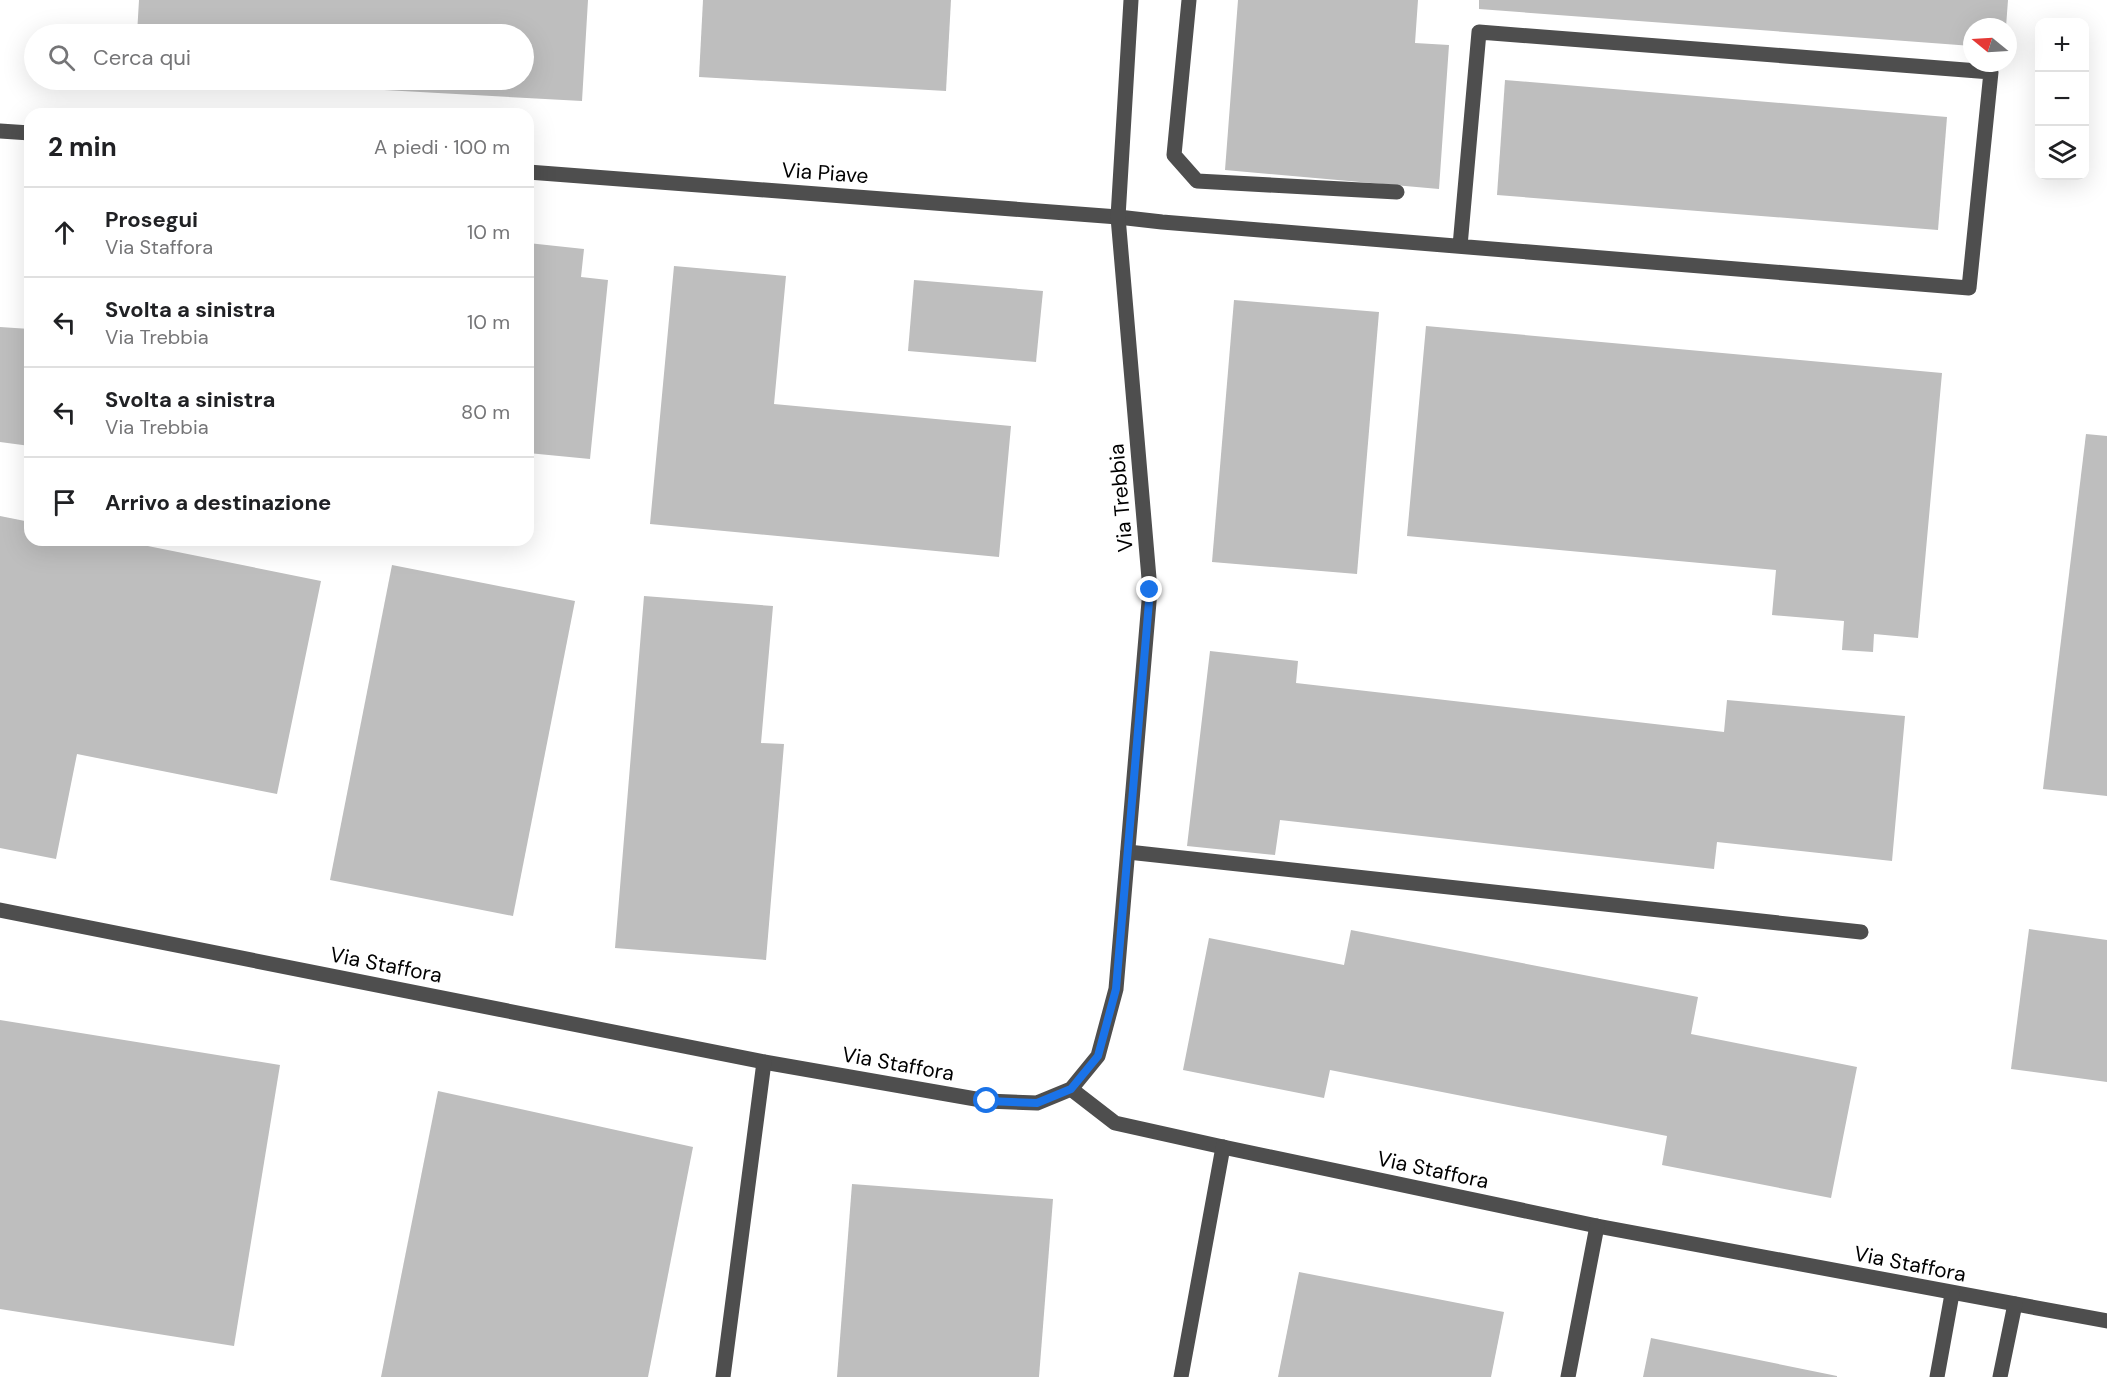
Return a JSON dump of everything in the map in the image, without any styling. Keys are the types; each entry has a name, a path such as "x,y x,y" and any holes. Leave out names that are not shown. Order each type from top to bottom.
{"street":[{"name":"Via Trebbia","path":"1071,1089 1098,1056 1116,989 1150,590 1118,217 1131,0"},
{"path":"1189,0 1174,155 1197,182 1397,192"},
{"name":"Via Piave","path":"534,172 1118,217 1460,246 1969,288 1991,72 1479,32 1460,246"},
{"path":"0,131 24,133"},
{"path":"1128,852 1861,932"},
{"name":"Via Staffora","path":"0,910 764,1062 987,1101 1037,1103 1071,1089 1114,1123 1223,1148 1597,1226 1952,1294 2107,1321"},
{"path":"723,1377 764,1062"},
{"path":"1181,1377 1223,1148"},
{"path":"1568,1377 1597,1226"},
{"path":"1936,1377 1952,1294"},
{"path":"2000,1377 2015,1304"}],"building":[{"path":"139,0 588,0 582,101 384,90 534,90 534,24 138,24"},
{"path":"703,0 951,0 946,91 699,77"},
{"path":"1238,0 1418,0 1415,43 1449,45 1439,189 1225,170"},
{"path":"1479,0 2008,0 2007,18 1963,18 1963,45 1479,9"},
{"path":"1505,80 1947,117 1938,230 1497,195"},
{"path":"534,244 584,249 581,277 608,280 590,459 534,454"},
{"path":"674,266 786,276 774,404 1011,426 999,557 650,524"},
{"path":"914,280 1043,291 1036,362 908,351"},
{"path":"1234,300 1379,312 1357,574 1212,562"},
{"path":"1426,326 1942,373 1918,638 1874,634 1873,652 1842,650 1844,621 1772,615 1776,570 1407,536"},
{"path":"0,327 24,329 24,445 0,442"},
{"path":"2086,434 2107,436 2107,796 2043,789"},
{"path":"0,516 24,521 24,546 148,546 321,581 277,794 77,754 56,859 0,848"},
{"path":"392,565 575,601 513,916 330,880"},
{"path":"644,596 773,606 761,743 784,744 766,960 615,948"},
{"path":"1210,651 1298,661 1296,683 1724,732 1727,700 1905,716 1892,861 1717,842 1714,869 1280,820 1275,855 1187,846"},
{"path":"2029,929 2107,940 2107,1082 2011,1069"},
{"path":"1351,930 1698,997 1691,1034 1857,1067 1831,1198 1662,1165 1667,1136 1330,1070 1324,1098 1183,1070 1209,938 1344,965"},
{"path":"0,1020 280,1065 234,1346 0,1309"},
{"path":"438,1091 693,1147 648,1377 381,1377"},
{"path":"852,1184 1053,1199 1039,1377 837,1377"},
{"path":"1299,1272 1504,1312 1491,1377 1278,1377"},
{"path":"1651,1338 1837,1376 1837,1377 1643,1377"}],"route":[{"path":"987,1101 1037,1103 1071,1089 1098,1056 1116,989 1150,590"}]}
